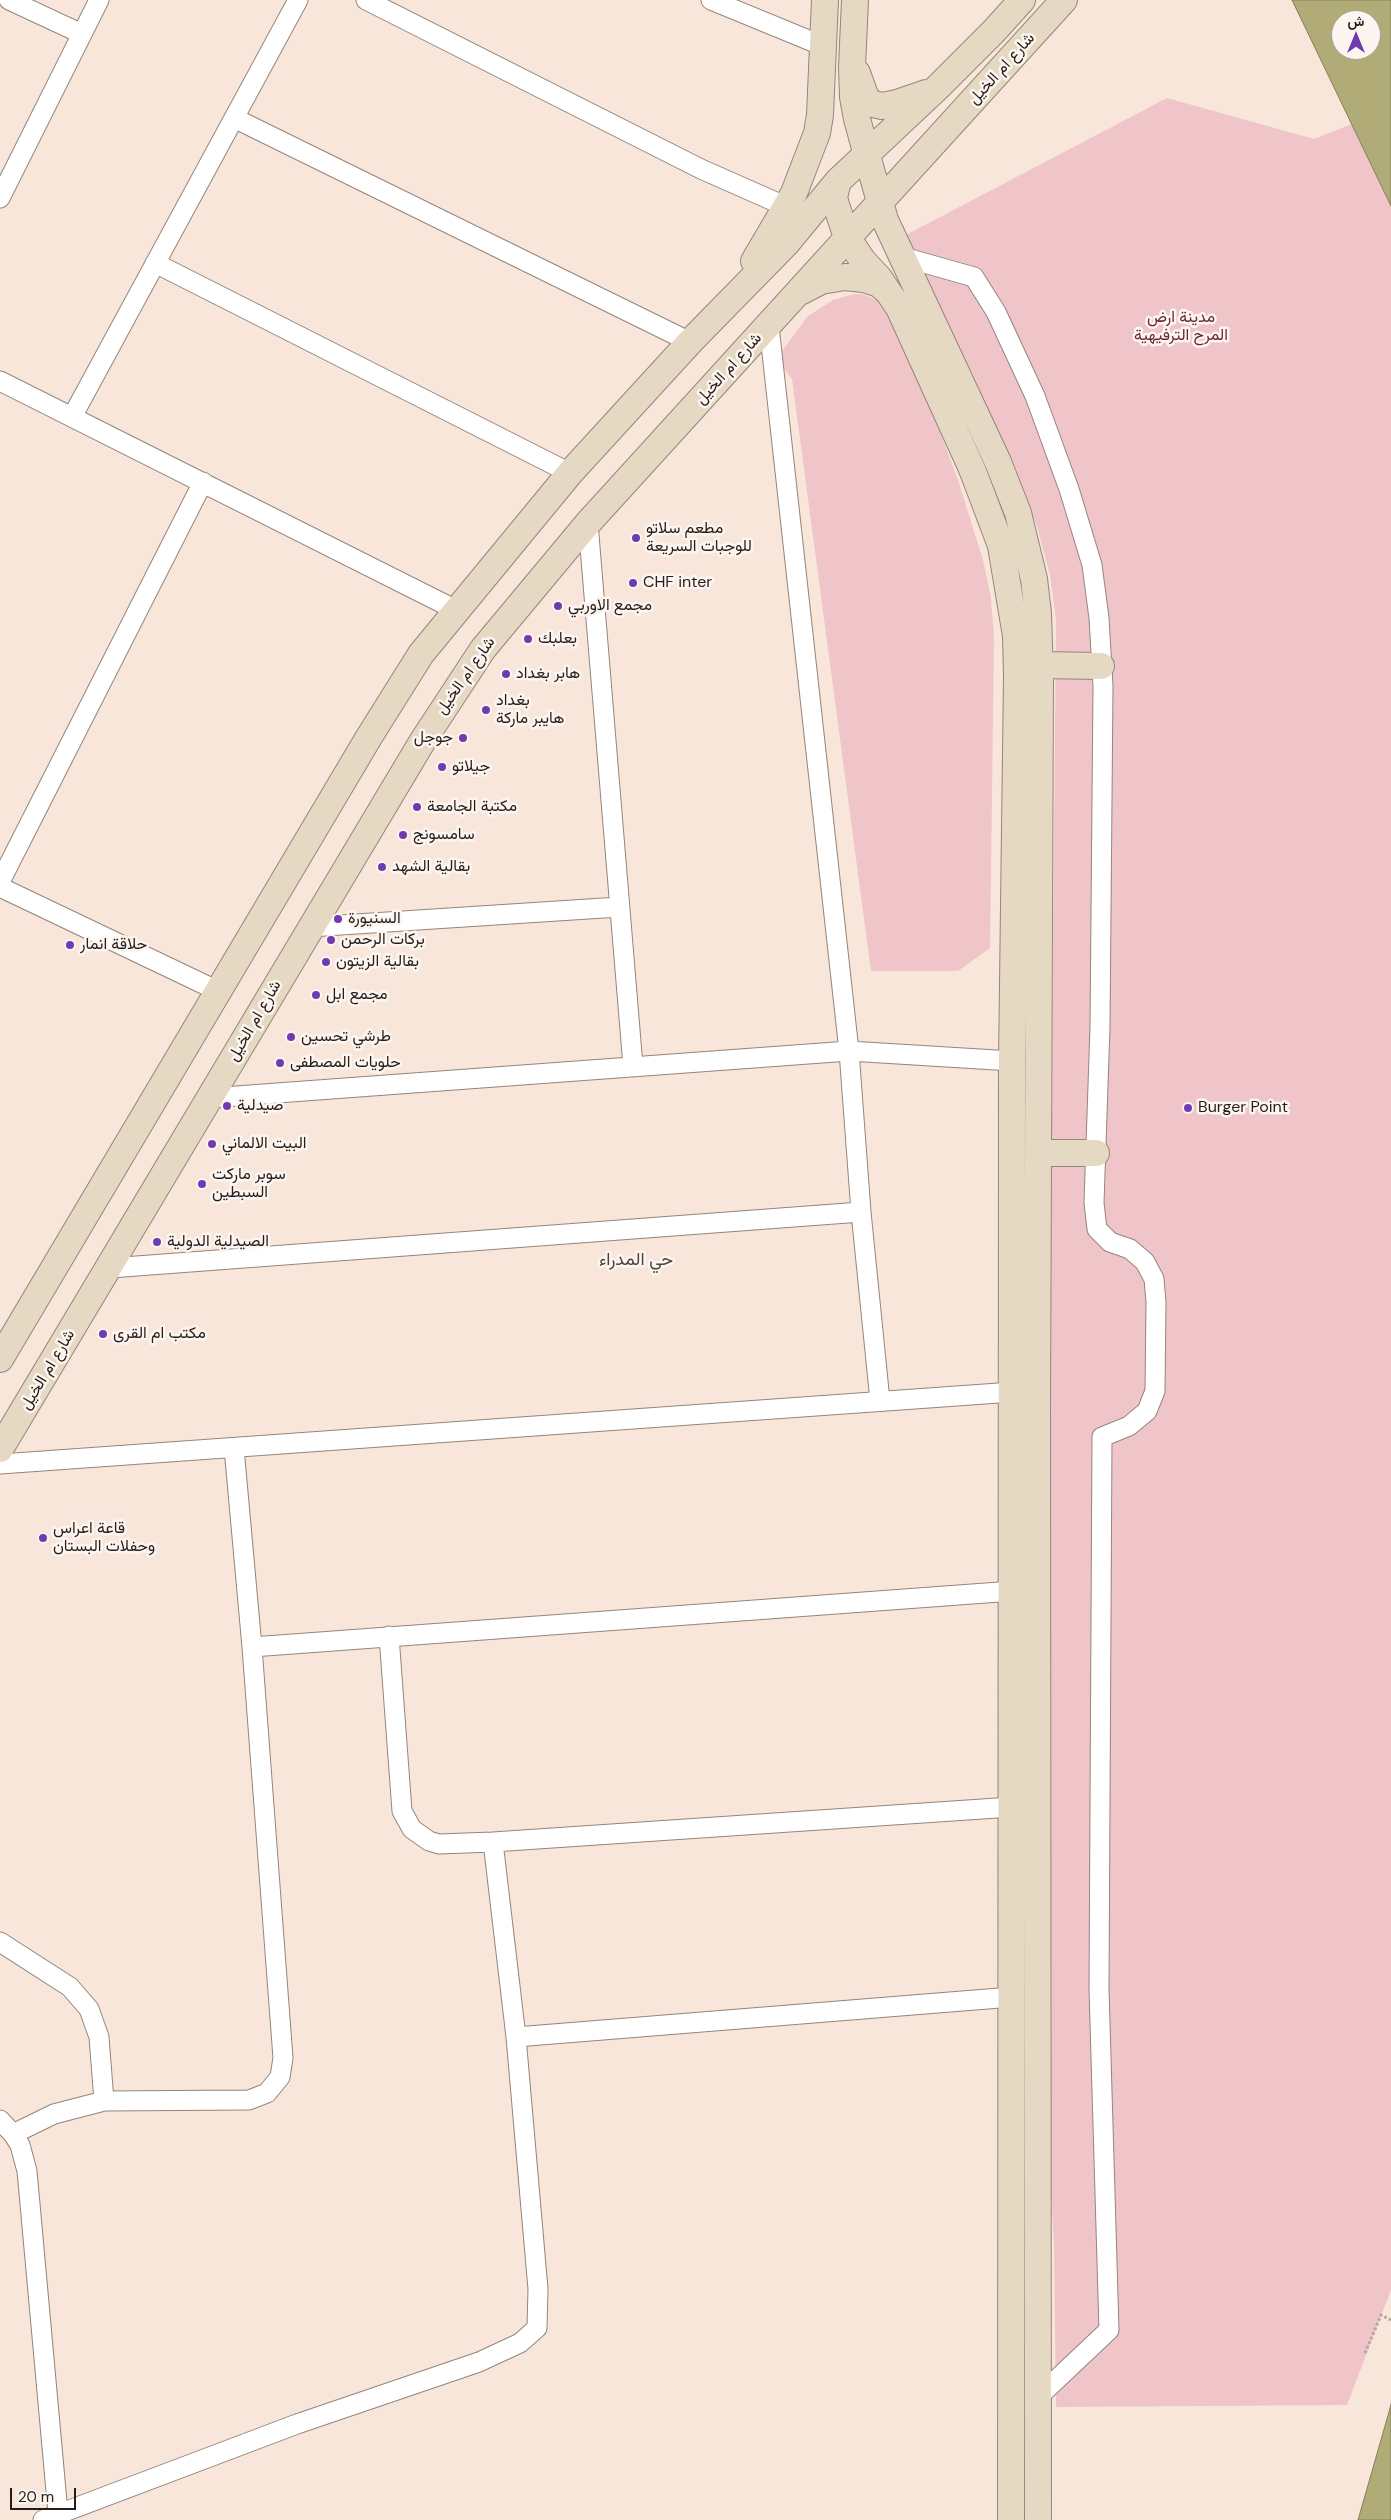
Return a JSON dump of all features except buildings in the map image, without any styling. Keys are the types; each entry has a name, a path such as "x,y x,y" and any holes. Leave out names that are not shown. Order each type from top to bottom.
{"main road":[{"path":"720,314 786,207 817,133 825,0"},
{"path":"855,0 852,53 853,97 866,154 897,247 998,462 1018,513 1034,579 1038,613 1040,664 1038,2520"},
{"name":"شارع ام الخيل","path":"0,1359 369,737 421,654 570,473 690,342 720,314 786,244 838,181 938,88 994,32 1022,0"},
{"name":"شارع ام الخيل","path":"0,1449 110,1268 310,927 422,742 483,649 588,523 1064,0"},
{"path":"852,53 861,87 866,98 873,104 882,106 897,103 938,88"},
{"path":"897,247 897,205 907,174"},
{"path":"838,181 834,197 847,237 890,294 911,332 972,468 1001,546 1016,636 1012,1061 1011,2520"},
{"path":"797,293 821,281 845,277 864,279 879,284 890,294"},
{"path":"1040,664 1101,666"},
{"path":"1038,1153 1096,1153"}],"street":[{"path":"9,0 82,34"},
{"path":"0,198 99,0"},
{"path":"72,417 298,0"},
{"path":"366,0 701,169 786,207"},
{"path":"711,0 823,46"},
{"path":"234,118 690,342"},
{"path":"897,247 974,276 1015,350 1069,489 1092,565 1099,618 1101,666 1100,1017 1094,1202 1097,1228 1110,1242 1130,1249 1145,1262 1154,1279 1156,1302 1154,1390 1147,1411 1129,1426 1102,1437 1099,1989 1109,2330 1038,2397"},
{"path":"155,263 570,473"},
{"path":"769,326 850,1051 861,1212 880,1402"},
{"path":"0,381 456,610"},
{"path":"0,882 203,482"},
{"path":"588,523 618,907 634,1066"},
{"path":"0,887 218,991"},
{"path":"310,927 618,907"},
{"path":"209,1098 850,1051 1012,1061"},
{"path":"110,1268 861,1212"},
{"path":"0,1464 1013,1392"},
{"path":"13,2134 54,2114 104,2101 249,2100 267,2093 280,2077 283,2058 252,1647 234,1448"},
{"path":"252,1647 1013,1591"},
{"path":"389,1636 401,1801 406,1821 420,1836 434,1842 493,1842 1012,1808"},
{"path":"0,2120 13,2134 22,2151 27,2171 51,2516 297,2424 479,2362 520,2342 537,2328 538,2289 516,2037 493,1842"},
{"path":"0,1942 70,1987 89,2009 99,2037 104,2101"},
{"path":"516,2037 1012,1997"}],"path":[{"path":"1365,2354 1382,2315 1391,2320"}],"green space":[{"name":"مدينة ارض المرح الترفيهية","path":"1167,98 1314,139 1352,124 1391,205 1391,2290 1347,2405 1056,2407 1054,2244 1050,2175 1051,1166 1056,620 1050,575 1037,526 974,377 904,236"},
{"path":"854,294 865,295 878,301 900,324 958,480 983,560 991,598 994,638 990,948 958,971 871,971 792,379 776,359 808,316 833,300"}],"shaded area":[{"path":"1292,0 1391,0 1391,206"},
{"path":"1391,2404 1391,2520 1358,2520 1389,2412"}],"place":[{"name":"مطعم سلاتو للوجبات السريعة","path":"636,538"},
{"name":"CHF inter","path":"633,583"},
{"name":"مجمع الاوربي","path":"558,606"},
{"name":"بعلبك","path":"528,639"},
{"name":"هابر بغداد","path":"506,674"},
{"name":"بغداد هايبر ماركة","path":"486,710"},
{"name":"جوجل","path":"463,738"},
{"name":"جيلاتو","path":"442,767"},
{"name":"مكتبة الجامعة","path":"417,807"},
{"name":"سامسونج","path":"403,835"},
{"name":"بقالية الشهد","path":"382,867"},
{"name":"السنيورة","path":"338,919"},
{"name":"بركات الرحمن","path":"331,940"},
{"name":"حلاقة انمار","path":"70,945"},
{"name":"بقالية الزيتون","path":"326,962"},
{"name":"مجمع ابل","path":"316,995"},
{"name":"طرشي تحسين","path":"291,1037"},
{"name":"حلويات المصطفى","path":"280,1063"},
{"name":"صيدلية","path":"227,1106"},
{"name":"Burger Point","path":"1188,1108"},
{"name":"البيت الالماني","path":"212,1144"},
{"name":"سوبر ماركت السبطين","path":"202,1184"},
{"name":"الصيدلية الدولية","path":"157,1242"},
{"name":"مكتب ام القرى","path":"103,1334"},
{"name":"قاعة اعراس وحفلات البستان","path":"43,1538"}],"district":[{"name":"حي المدراء","path":"636,1260"}]}
